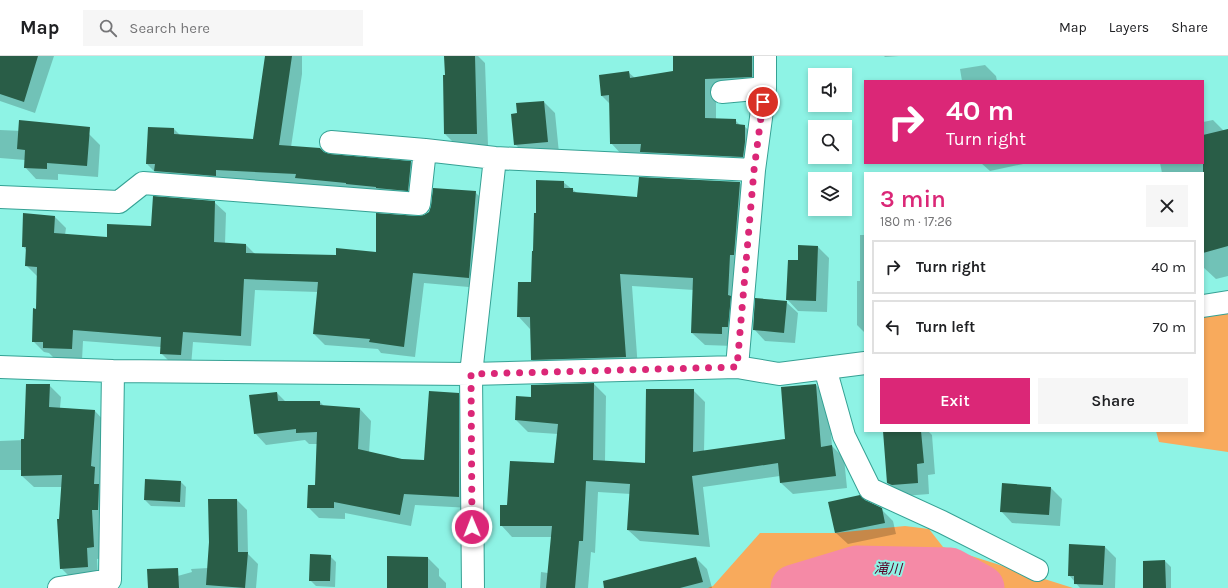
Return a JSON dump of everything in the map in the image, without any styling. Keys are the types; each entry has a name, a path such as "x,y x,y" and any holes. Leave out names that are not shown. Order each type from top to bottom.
{"street":[{"path":"737,367 754,170 765,88 764,56"},
{"path":"722,92 765,88"},
{"path":"331,142 426,150 495,158 754,170"},
{"path":"0,197 119,202 143,184 419,204 426,150"},
{"path":"473,588 471,374 495,158"},
{"path":"1204,306 1228,302"},
{"path":"0,367 113,371 471,374 737,367 779,374 864,363"},
{"path":"825,368 844,436 870,489 942,522 1037,570"},
{"path":"59,588 110,580 113,371"}],"shaded area":[{"path":"1228,312 1228,452 1159,442 1156,432 1204,432 1204,317"},
{"path":"905,526 929,529 943,547 1073,588 708,588 713,586 760,533 835,533"}],"building":[{"path":"0,56 38,56 24,102 0,94"},
{"path":"265,56 292,56 279,145 320,148 324,152 330,154 411,161 408,191 295,178 296,174 216,170 216,176 154,171 155,164 146,164 148,127 174,128 174,134 253,139"},
{"path":"444,56 475,56 477,134 444,134"},
{"path":"673,56 752,56 752,77 705,79 705,118 736,119 736,124 745,125 743,157 640,152 641,144 610,144 609,95 601,96 599,75 629,71 630,78 673,71"},
{"path":"544,101 548,142 514,145 511,114 517,113 516,103"},
{"path":"19,120 90,127 87,166 47,163 47,169 24,168 25,150 17,149"},
{"path":"1228,129 1228,246 1204,253 1203,164 1204,135"},
{"path":"639,177 740,182 734,255 730,255 728,295 731,296 728,327 722,327 722,334 691,333 693,278 620,274 626,357 531,360 530,317 517,317 518,282 531,282 534,213 536,213 536,180 564,181 564,188 573,188 573,192 637,197"},
{"path":"433,188 476,191 469,278 413,273 404,347 369,342 370,339 313,334 318,282 244,279 241,336 183,332 181,355 160,354 161,337 73,330 72,349 43,348 43,342 32,342 33,308 36,309 37,267 25,266 26,247 22,247 23,213 55,216 54,233 107,237 107,224 151,226 153,196 215,201 214,242 246,244 246,253 336,255 336,248 376,252 376,213 418,216 424,215 429,212 431,206"},
{"path":"798,245 818,246 816,301 786,300 788,260 798,260"},
{"path":"755,298 787,301 784,333 753,330"},
{"path":"594,383 593,460 645,463 646,389 694,389 693,452 785,439 781,387 816,384 821,447 832,445 836,476 780,483 778,463 692,476 699,535 627,530 630,484 586,481 583,541 579,541 575,588 546,588 552,526 500,526 500,505 507,505 510,461 554,463 558,424 515,420 516,396 531,397 531,385"},
{"path":"26,384 50,384 49,407 95,410 91,466 95,467 94,484 99,484 98,510 92,510 94,547 87,548 88,567 60,569 57,519 59,519 62,475 21,476 21,439 24,439"},
{"path":"429,391 459,393 459,497 404,494 400,515 334,502 334,508 307,508 308,485 315,485 317,432 296,433 296,429 254,434 249,395 277,392 278,401 320,401 320,405 360,408 358,449 402,459 424,460"},
{"path":"883,432 921,432 924,463 917,464 918,483 892,485 887,483"},
{"path":"145,479 181,481 180,502 144,500"},
{"path":"1002,483 1051,487 1049,515 1000,512"},
{"path":"860,495 865,500 882,508 885,523 835,533 828,502"},
{"path":"208,499 237,499 238,552 248,552 245,588 206,585 209,542"},
{"path":"1069,544 1105,546 1103,585 1074,584 1074,576 1068,576"},
{"path":"310,554 331,555 330,581 309,581"},
{"path":"387,556 428,557 428,588 387,588"},
{"path":"696,557 703,582 680,588 604,588 603,581"},
{"path":"1165,560 1166,588 1143,588 1143,561"},
{"path":"178,568 179,588 148,588 147,569"}],"waterway":[{"name":"滝川","path":"794,588 857,569 950,571 981,588"}],"route":[{"path":"472,527 471,374 737,367 754,170 763,102"}]}
